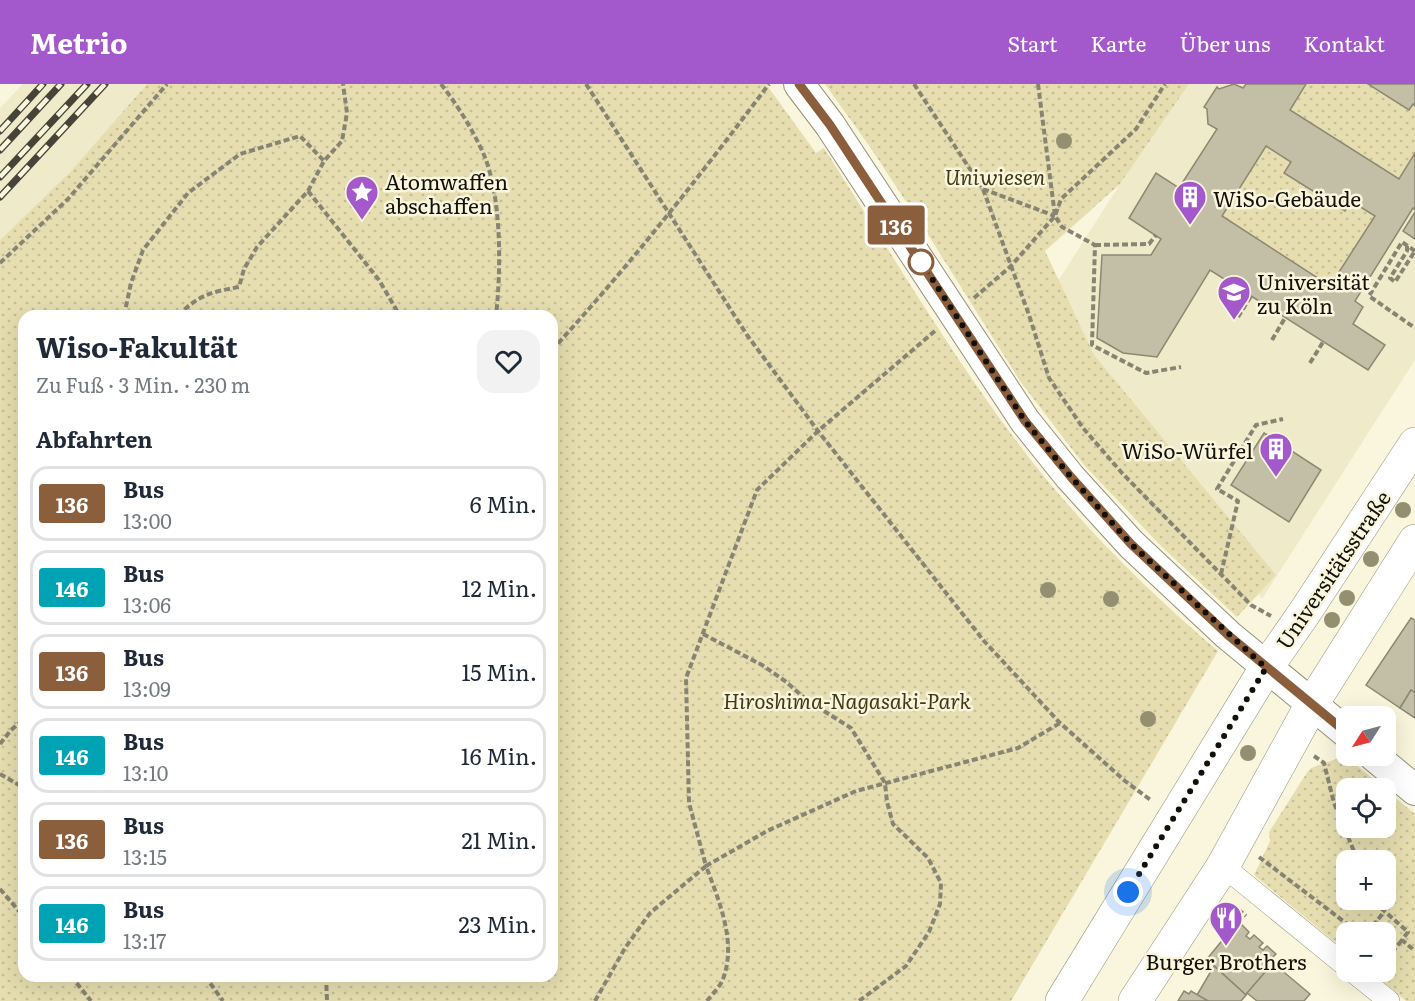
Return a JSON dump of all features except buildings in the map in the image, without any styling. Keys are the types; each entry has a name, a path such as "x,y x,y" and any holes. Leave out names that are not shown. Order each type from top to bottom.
{"main road":[{"path":"799,84 837,135 1025,421 1071,477 1131,544 1266,668 1336,724"},
{"name":"Universitätsstraße","path":"1062,1001 1266,668 1415,444"},
{"path":"1135,1001 1230,853 1312,704 1415,541"},
{"path":"1386,766 1415,790"},
{"path":"1082,967 1085,986 1091,1001"}],"street":[{"path":"1230,853 1336,956"},
{"path":"1365,982 1389,1001"}],"path":[{"path":"0,263 68,199 167,84"},
{"path":"184,310 207,293 239,287 244,269 257,247 308,191 324,161 342,141 347,114 343,84"},
{"path":"441,84 454,101 485,158 493,190 498,234 496,310"},
{"path":"586,84 747,335 818,431 984,641 1060,723 1125,781 1174,818"},
{"path":"558,343 607,290 669,215 769,84"},
{"path":"914,84 982,189 1049,378 1083,428 1122,473 1251,605 1294,628"},
{"path":"1038,84 1055,216 1062,227 1095,245 1149,244 1156,235"},
{"path":"974,298 1011,266 1055,216 1061,199 1136,129 1165,84"},
{"path":"125,310 131,283 143,250 188,193 240,154 300,136 324,161"},
{"path":"982,189 1055,216"},
{"path":"308,191 379,280 397,310"},
{"path":"1407,246 1407,251 1390,278 1395,282 1415,251 1402,242 1369,296 1415,328"},
{"path":"1095,245 1092,345 1146,373 1181,368"},
{"path":"1238,317 1251,296"},
{"path":"1272,340 1285,318"},
{"path":"706,1001 723,980 728,939 723,915 706,866 689,803 686,678 757,490 818,431 934,332"},
{"path":"1310,363 1323,342"},
{"path":"1221,574 1238,501 1217,489 1257,426 1283,419"},
{"path":"1239,453 1247,459"},
{"path":"703,634 762,665 808,701 851,728 885,783 893,824 928,858 941,884 940,904 929,932 906,966 860,1001"},
{"path":"595,1001 625,948 650,913 706,866 767,831 855,791 1018,748 1060,723"},
{"path":"0,744 18,724"},
{"path":"1305,749 1324,763 1334,803 1353,850"},
{"path":"0,774 18,784"},
{"path":"1230,853 1341,922"},
{"path":"0,889 18,910"},
{"path":"1376,922 1384,912 1408,932 1396,947"},
{"path":"1402,940 1415,951"},
{"path":"76,982 91,1001"},
{"path":"210,982 223,1001"},
{"path":"326,982 327,1001"}],"shaded area":[{"path":"23,84 147,84 71,171 0,240 0,108"},
{"name":"Universität zu Köln","path":"1189,84 1415,84 1415,360 1262,599 1059,347 1049,295 1120,184"}],"green space":[{"name":"Hiroshima-Nagasaki-Park","path":"147,84 766,84 816,153 824,148 956,356 1003,423 1051,485 1131,572 1218,651 1011,1001 0,1001 0,240 71,171"},
{"name":"Uniwiesen","path":"825,84 1189,84 1120,184 1045,251 1094,355 1276,575 1237,617 1161,546 1084,465 1020,381 932,241"},
{"path":"1306,84 1368,84 1409,110 1413,104 1415,106 1415,153 1399,179 1290,110"},
{"path":"1266,146 1291,162 1285,173 1344,211 1351,201 1375,216 1330,286 1222,216"},
{"path":"1336,759 1336,766 1357,766 1372,778 1336,778 1336,838 1396,838 1396,798 1415,814 1415,1001 1406,1001 1383,982 1396,982 1396,922 1336,922 1336,943 1254,875 1270,841 1269,832 1308,771"}],"railway":[{"path":"0,131 43,84"},
{"path":"0,150 61,84"},
{"path":"0,177 87,84"},
{"path":"0,197 105,84"}],"bus line":[{"name":"136","path":"799,84 830,125 1025,421 1071,477 1131,544 1228,635 1336,724"}],"place":[{"name":"Atomwaffen abschaffen","path":"362,221"},
{"name":"WiSo-Gebäude","path":"1190,226"},
{"name":"Universität zu Köln","path":"1234,321"},
{"name":"WiSo-Würfel","path":"1276,478"},
{"name":"Burger Brothers","path":"1226,947"}],"route":[{"path":"921,262 1025,421 1071,477 1131,544 1266,668 1128,892"}]}
